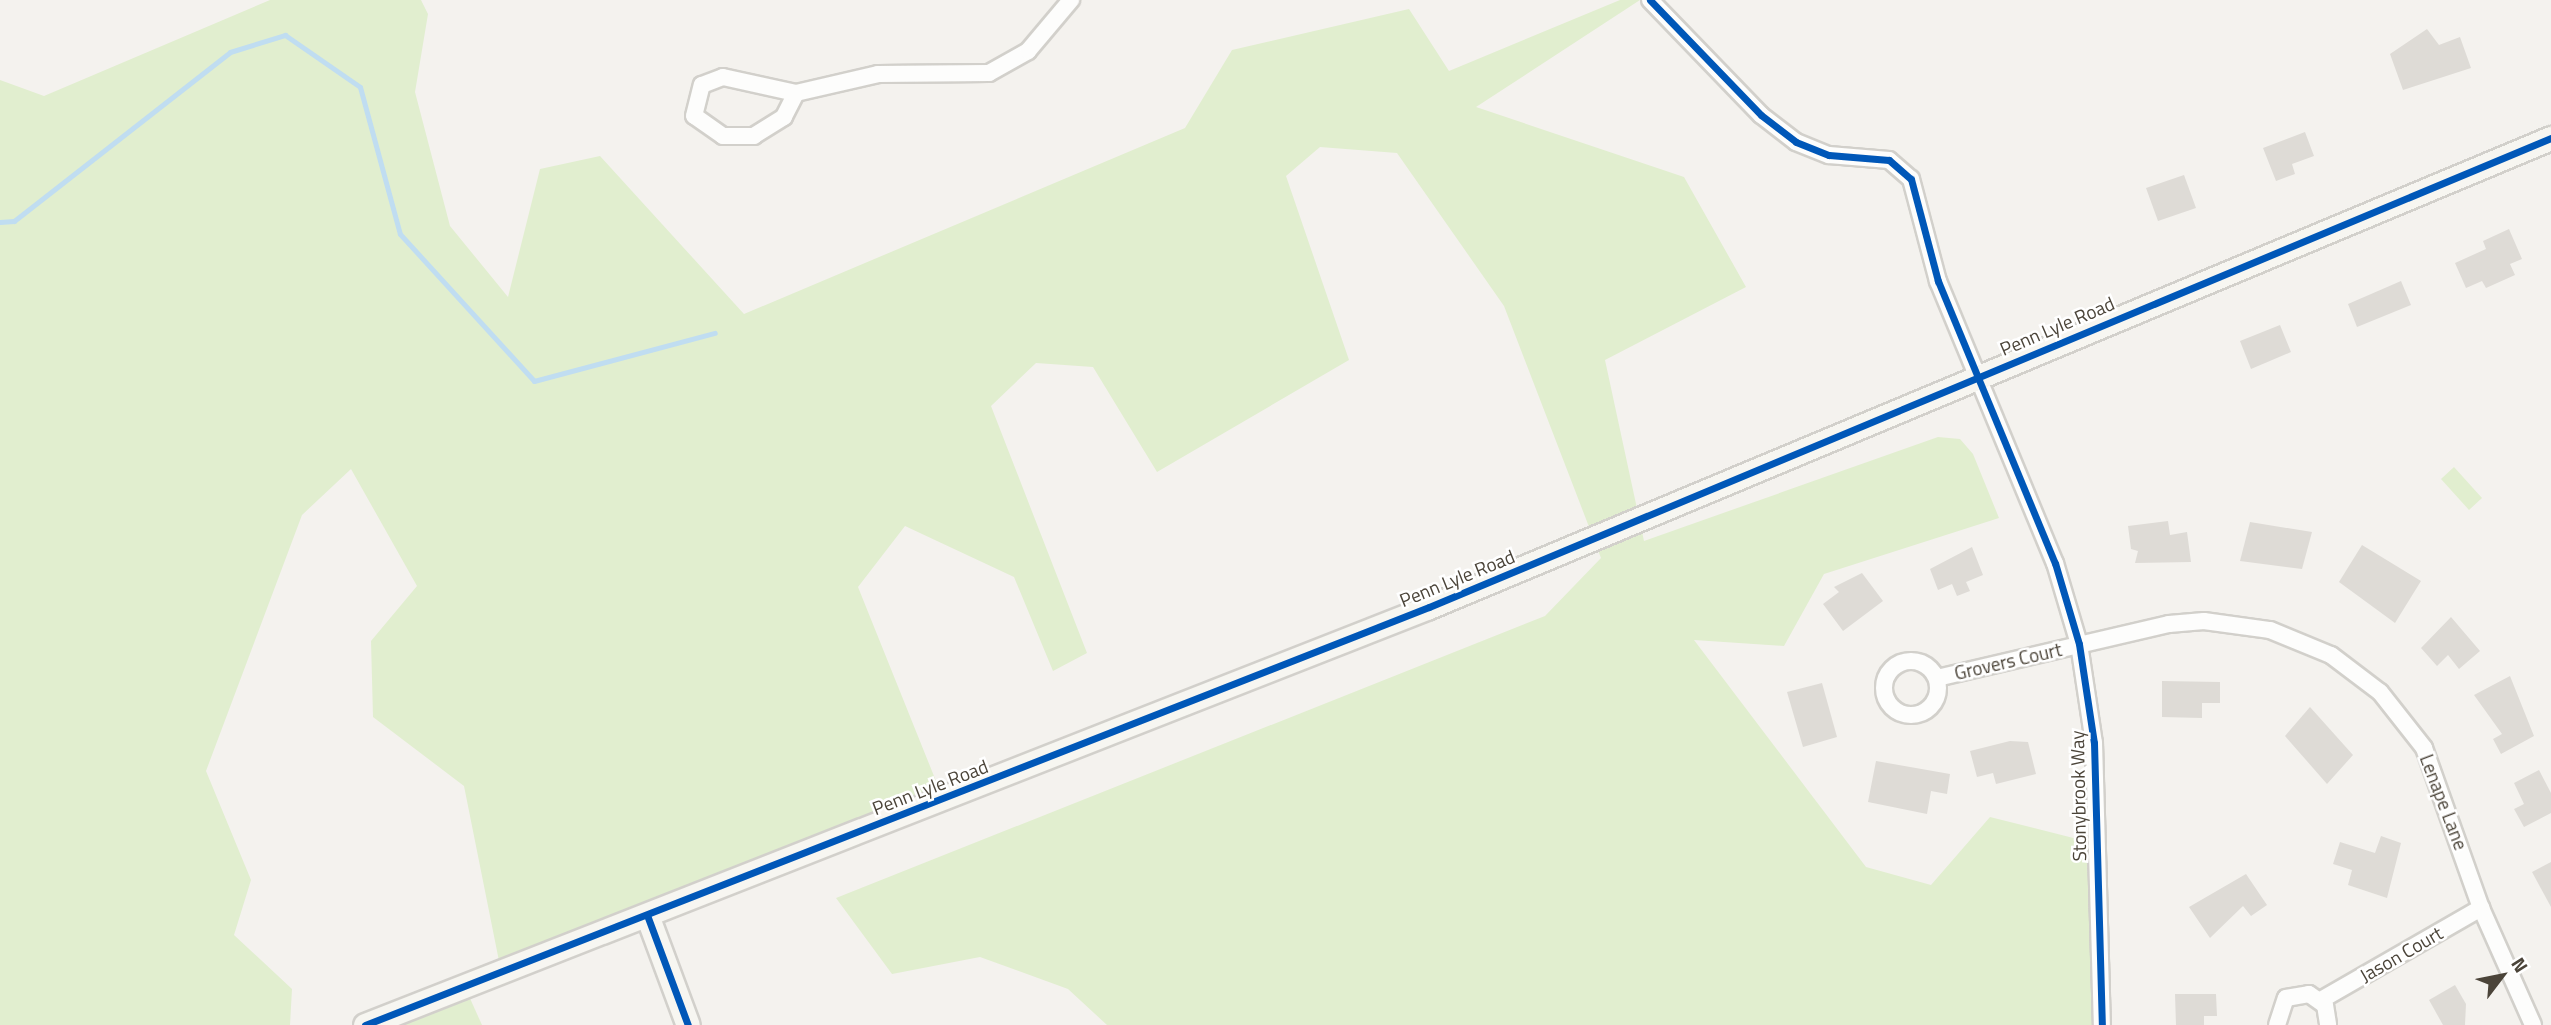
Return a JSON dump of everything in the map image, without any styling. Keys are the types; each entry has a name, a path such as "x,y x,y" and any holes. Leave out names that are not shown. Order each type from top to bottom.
{"street":[{"path":"796,93 784,117 754,136 723,136 704,129 692,105 711,79 796,93 878,74 989,73 1028,51 1071,0"},
{"name":"Stonybrook Way","path":"1650,0 1761,115 1796,142 1829,155 1902,166 1938,281 2055,563 2079,644 2094,743 2102,1025"},
{"name":"Penn Lyle Road","path":"365,1025 1429,607 2551,138"},
{"name":"Lenape Lane","path":"2079,644 2169,624 2216,622 2270,630 2340,661 2381,692 2424,748 2481,908 2533,1025"},
{"name":"Grovers Court","path":"1937,678 2079,644"},
{"name":"Jason Court","path":"2321,1000 2481,908"},
{"path":"647,915 688,1025"},
{"path":"2277,1025 2286,998 2309,993 2321,1000 2328,1025"}],"green space":[{"path":"270,0 421,0 428,14 415,92 450,226 508,297 540,169 600,156 744,314 1185,128 1232,50 1409,9 1449,71 1620,0 1640,0 1476,107 1684,177 1746,287 1605,360 1644,541 1938,437 1960,439 1973,454 1999,518 1824,574 1784,646 1694,640 1866,867 1931,885 1990,817 2097,844 2104,1025 1107,1025 1068,989 980,957 892,974 836,898 1545,616 1601,558 1504,306 1397,153 1320,147 1286,176 1349,360 1157,472 1093,367 1036,363 991,406 1087,653 1053,671 1014,577 905,526 858,587 938,786 503,981 464,786 373,717 371,641 417,586 351,469 302,515 206,771 251,880 234,935 292,989 290,1025 0,1025 0,80 44,96"},
{"path":"2454,467 2482,498 2469,510 2441,479"},
{"path":"468,994 482,1025 384,1025"}],"building":[{"path":"2427,29 2439,45 2460,37 2471,68 2403,90 2390,54"},
{"path":"2305,132 2314,156 2292,164 2295,174 2276,181 2263,148"},
{"path":"2184,175 2196,208 2158,221 2146,188"},
{"path":"2509,229 2522,259 2510,264 2515,275 2486,288 2482,281 2466,288 2455,263 2486,249 2483,241"},
{"path":"2401,281 2411,305 2357,327 2348,304"},
{"path":"2280,325 2291,352 2251,369 2240,341"},
{"path":"2168,521 2170,535 2187,532 2191,562 2135,563 2138,551 2131,549 2128,526"},
{"path":"2250,522 2312,532 2302,569 2240,561"},
{"path":"2362,545 2421,581 2395,623 2339,582"},
{"path":"1972,547 1983,575 1966,582 1970,591 1957,596 1952,584 1938,590 1930,569"},
{"path":"1862,573 1883,601 1843,631 1823,604 1839,592 1834,587"},
{"path":"2451,617 2480,651 2459,669 2448,655 2437,666 2421,648"},
{"path":"2510,676 2534,736 2501,754 2493,739 2502,734 2474,695"},
{"path":"2162,681 2220,682 2220,703 2202,703 2202,718 2162,717"},
{"path":"1822,683 1837,737 1803,747 1787,692"},
{"path":"2310,707 2353,755 2327,784 2285,736"},
{"path":"2010,741 2028,742 2036,774 1996,784 1993,773 1977,777 1970,751"},
{"path":"1876,761 1950,774 1947,794 1931,791 1927,814 1868,802"},
{"path":"2539,770 2551,793 2551,813 2524,827 2514,809 2524,804 2514,783"},
{"path":"2381,836 2401,843 2387,898 2348,885 2352,870 2333,864 2340,842 2375,853"},
{"path":"2551,862 2551,907 2532,872"},
{"path":"2246,874 2267,905 2251,916 2243,906 2210,938 2189,907"},
{"path":"2455,985 2466,1004 2465,1025 2443,1025 2429,1000"},
{"path":"2175,994 2216,994 2217,1016 2204,1016 2204,1025 2176,1025"}],"waterway":[{"path":"0,222 14,221 230,52 285,35 360,87 400,234 534,381 715,333"}],"cycle path":[{"path":"1650,0 1761,115 1796,142 1829,155 1889,160 1911,179 1938,281 2055,563 2079,644 2094,743 2102,1025"},
{"path":"365,1025 1429,607 2551,138"},
{"path":"647,915 688,1025"}]}
